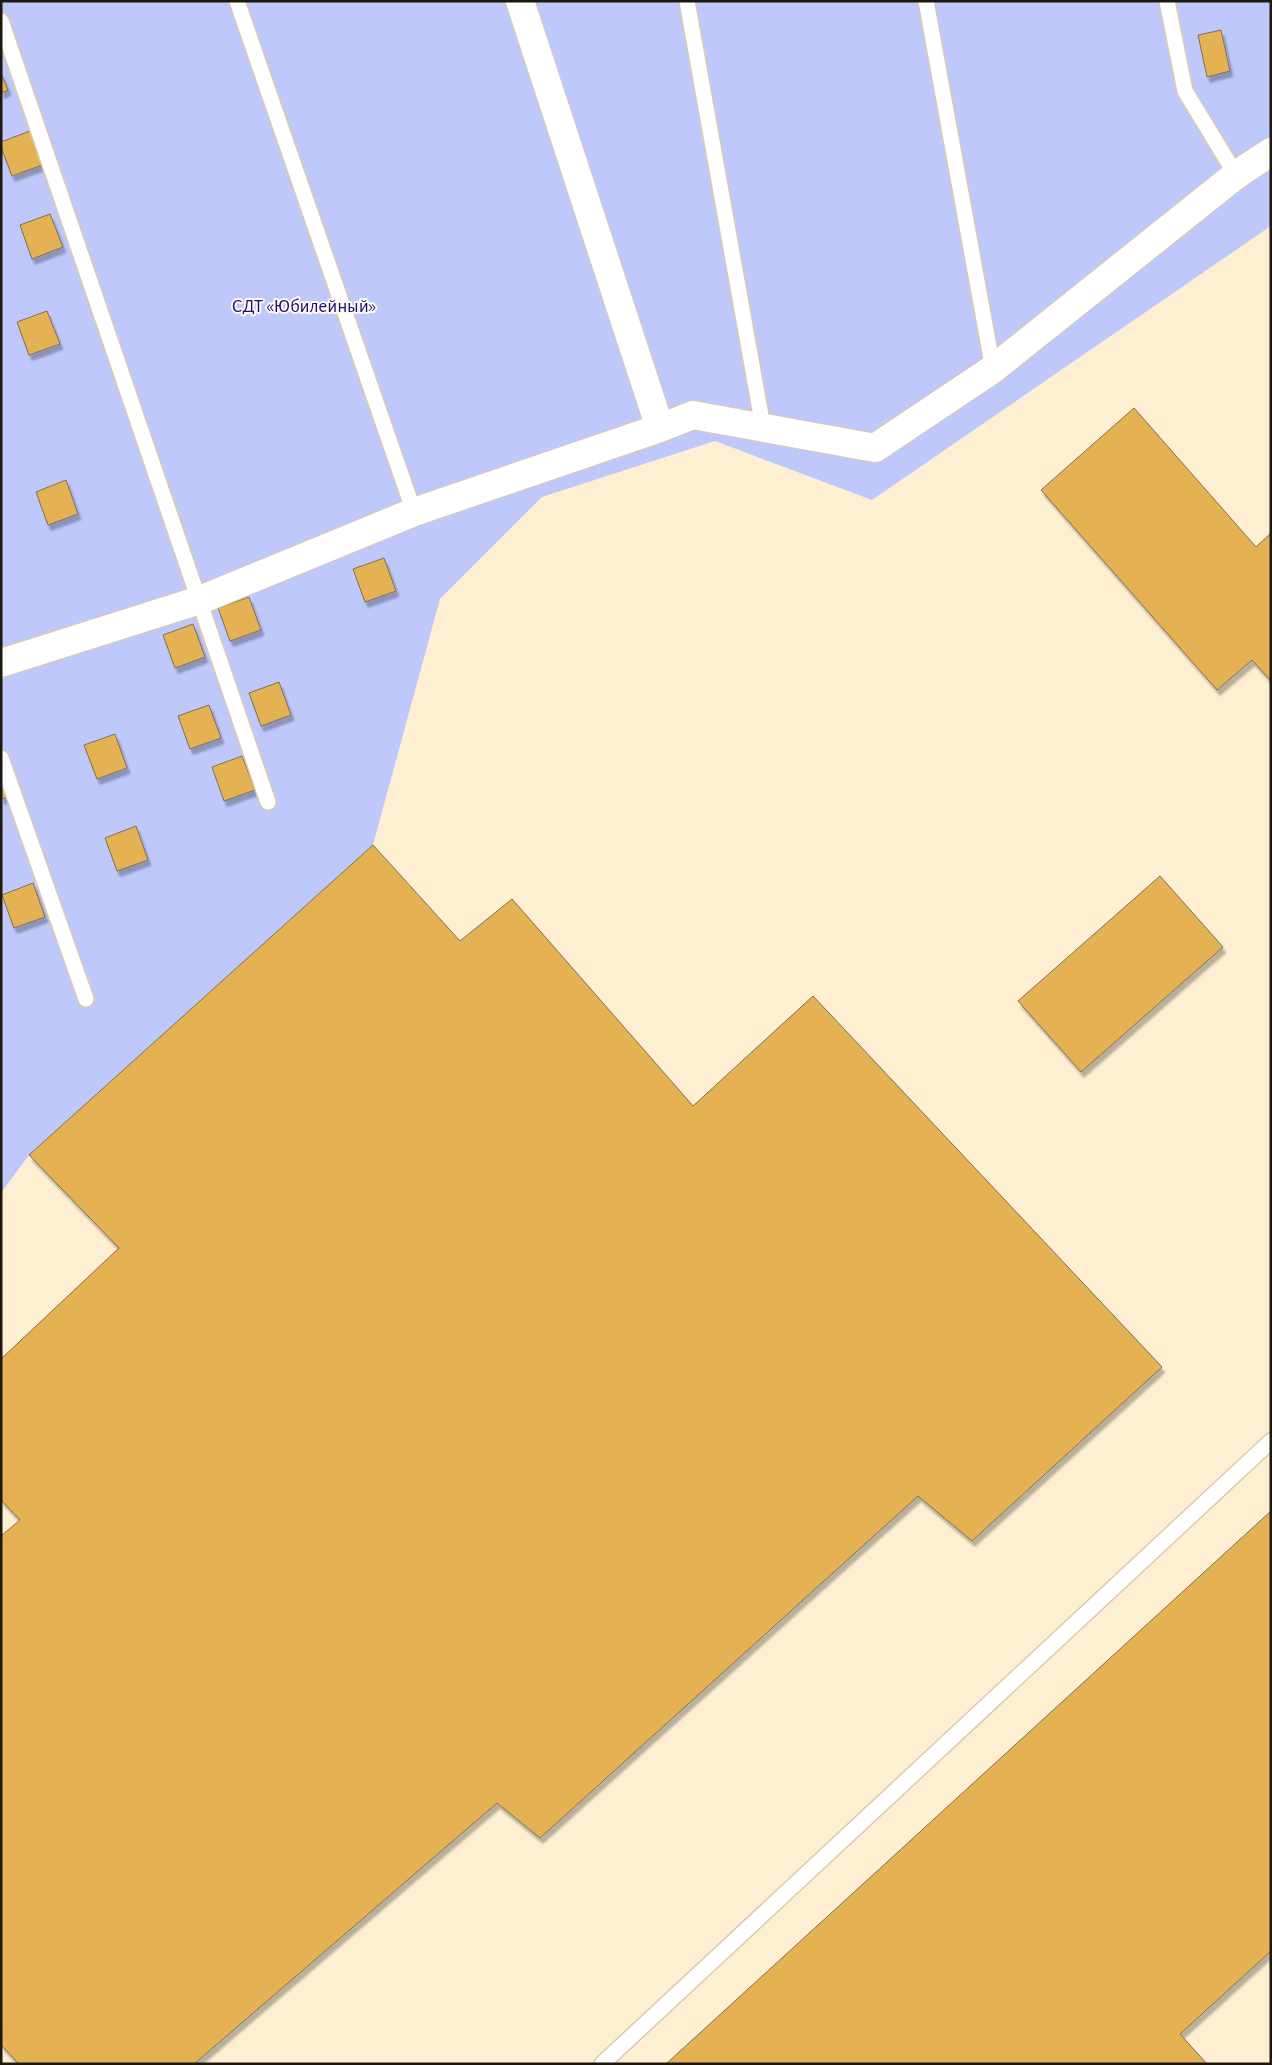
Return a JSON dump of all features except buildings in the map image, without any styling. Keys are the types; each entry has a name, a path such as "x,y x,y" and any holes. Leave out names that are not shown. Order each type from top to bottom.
{"street":[{"path":"520,1 660,428"},
{"path":"1,663 200,600 414,512 660,428 693,414 875,448 993,369 1236,175 1271,152"}],"lane":[{"path":"237,1 414,512"},
{"path":"687,1 763,427"},
{"path":"926,1 993,369"},
{"path":"1167,1 1184,91 1236,175"},
{"path":"1,21 268,802"},
{"path":"1,758 86,1000"},
{"path":"602,2064 1271,1442"}],"shaded area":[{"path":"1271,226 1271,2064 1,2064 1,1193 29,1155 373,845 440,599 542,497 715,441 872,500"}],"green space":[{"name":"СДТ «Юбилейный»","path":"1,1 1271,1 1271,226 872,500 715,441 542,497 440,599 373,845 29,1155 1,1193"}]}
